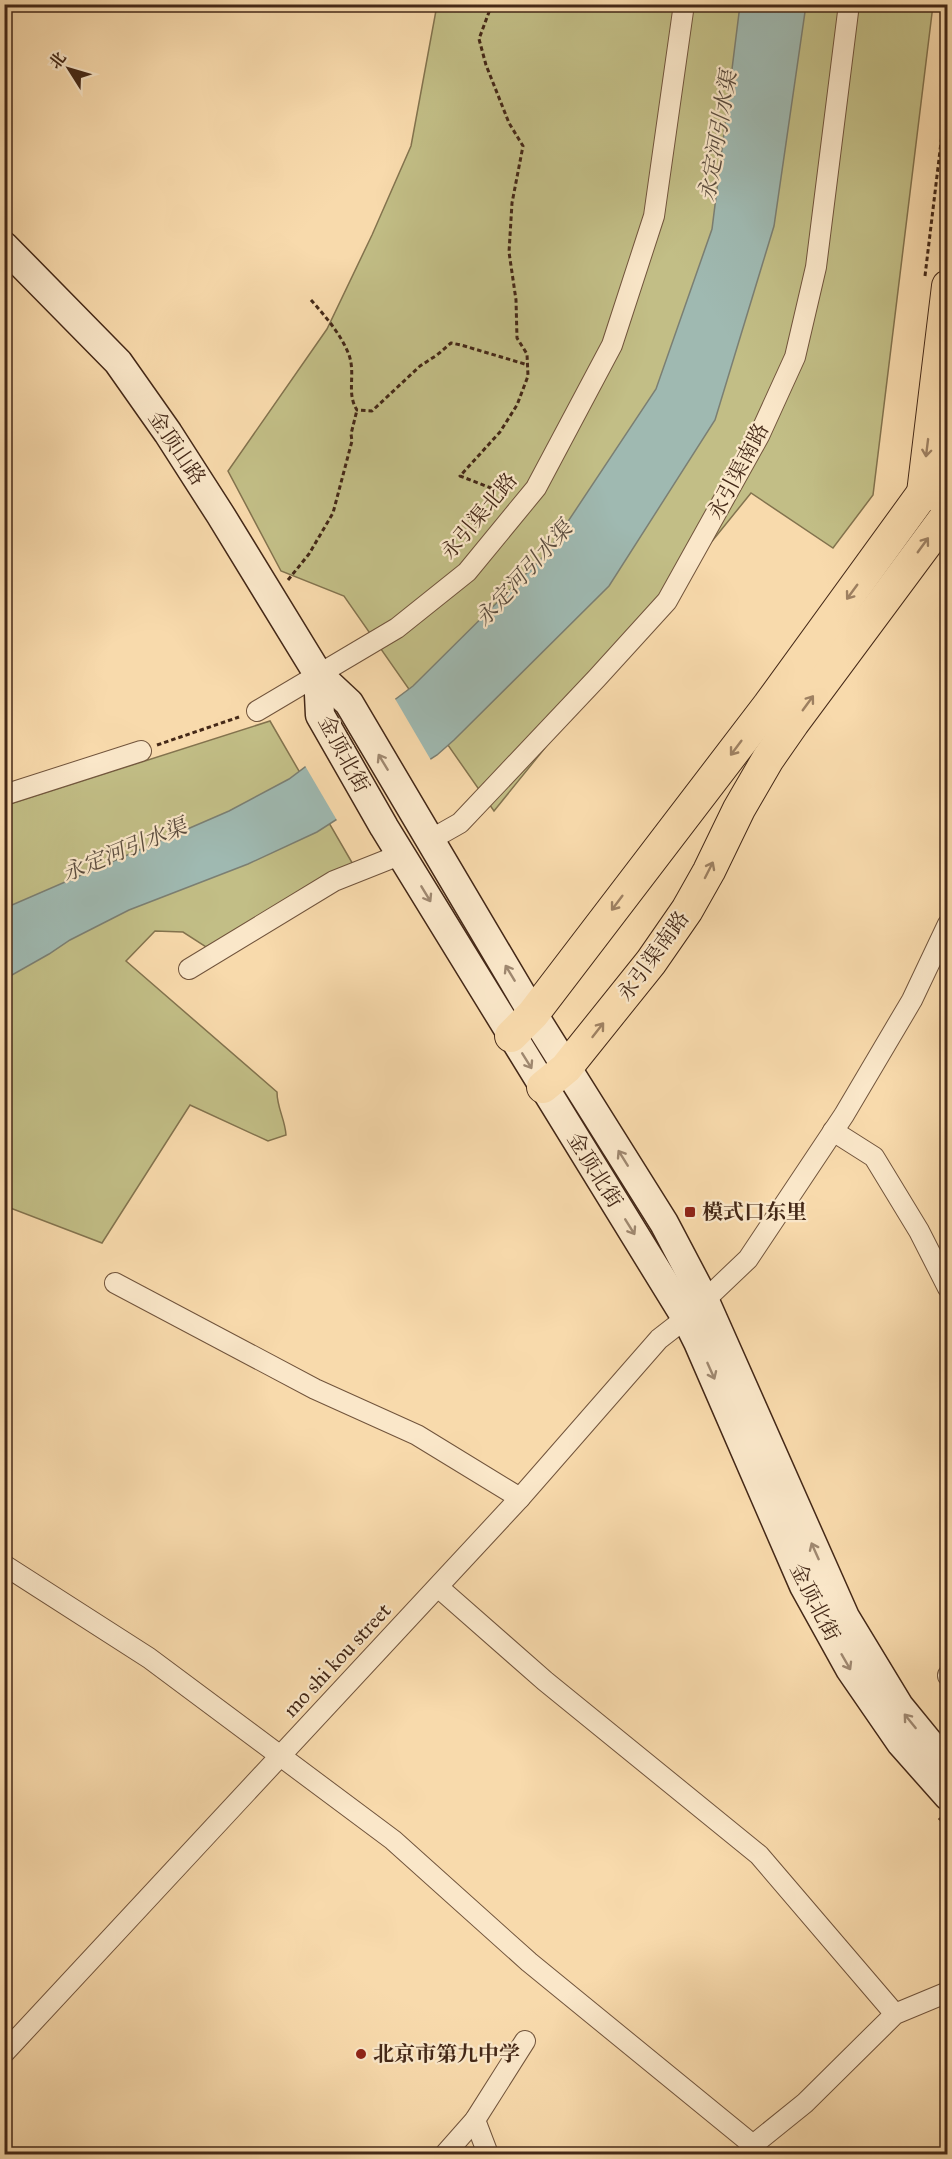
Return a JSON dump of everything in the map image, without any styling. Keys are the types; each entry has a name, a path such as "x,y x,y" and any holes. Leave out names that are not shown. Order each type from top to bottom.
{"main road":[{"name":"金顶山路","path":"4,246 118,362 174,442 318,674"},
{"path":"935,495 948,286"},
{"path":"511,1036 533,1014 769,705 935,495 948,471"},
{"name":"永引渠南路","path":"554,1078 651,962 687,910 739,809 768,759 806,704 948,514"},
{"name":"金顶北街","path":"318,674 349,703 533,1014 554,1078 695,1309 845,1617 899,1706 948,1766"},
{"name":"金顶北街","path":"318,674 320,715 384,827 511,1036 554,1078"},
{"name":"金顶北街","path":"695,1309 702,1352 804,1586 850,1669 901,1743 948,1797"}],"street":[{"name":"永引渠北路","path":"257,711 397,628 468,572 536,488 612,345 654,216 684,4"},
{"name":"永引渠南路","path":"430,840 459,823 667,601 759,436 795,357 816,267 849,4"},
{"path":"4,795 141,750"},
{"path":"189,969 334,881 402,854"},
{"path":"695,1309 748,1259 833,1131 912,1000 948,924"},
{"path":"833,1131 874,1157 919,1231 948,1288"},
{"path":"115,1283 315,1389 417,1435 520,1498"},
{"name":"mo shi kou street","path":"4,2053 520,1498 660,1339 695,1309"},
{"path":"4,1565 149,1658 393,1840 530,1962 749,2150 805,2103 895,2014 948,1992"},
{"path":"438,1587 545,1681 759,1855 895,2014"},
{"path":"445,2154 475,2120 525,2041"},
{"path":"475,2120 488,2154"}],"path":[{"path":"492,4 479,39 486,65 509,123 523,146 512,203 509,252 516,300 517,338 527,354 528,376 517,405 506,423 478,459 460,476 509,492 524,503"},
{"path":"269,595 286,581 309,554 333,513 352,441 351,434 357,410 350,400 353,378 349,355 336,331 311,300"},
{"path":"357,410 372,411 420,366 451,343 528,365"},
{"path":"141,750 257,711"}],"shaded area":[{"path":"437,5 933,5 873,495 833,548 751,493 494,811 344,596 281,571 228,471 327,329 372,235 411,146"},
{"path":"270,721 354,866 206,947 183,932 155,931 126,961 277,1092 286,1135 268,1141 190,1105 102,1243 5,1206 4,806"}],"water":[{"path":"740,5 806,5 774,226 715,420 609,586 437,755 317,832 248,864 129,910 70,940 5,979 5,908 229,811 289,779 413,686 547,553 656,389 712,229"}],"pier":[{"path":"394,697 432,762 338,822 304,764"}],"place":[{"name":"模式口东里","path":"690,1212"},
{"name":"北京市第九中学","path":"361,2054"}],"water label":[{"name":"永定河引水渠","path":"717,136"},
{"name":"永定河引水渠","path":"523,573"},
{"name":"永定河引水渠","path":"124,849"}]}
